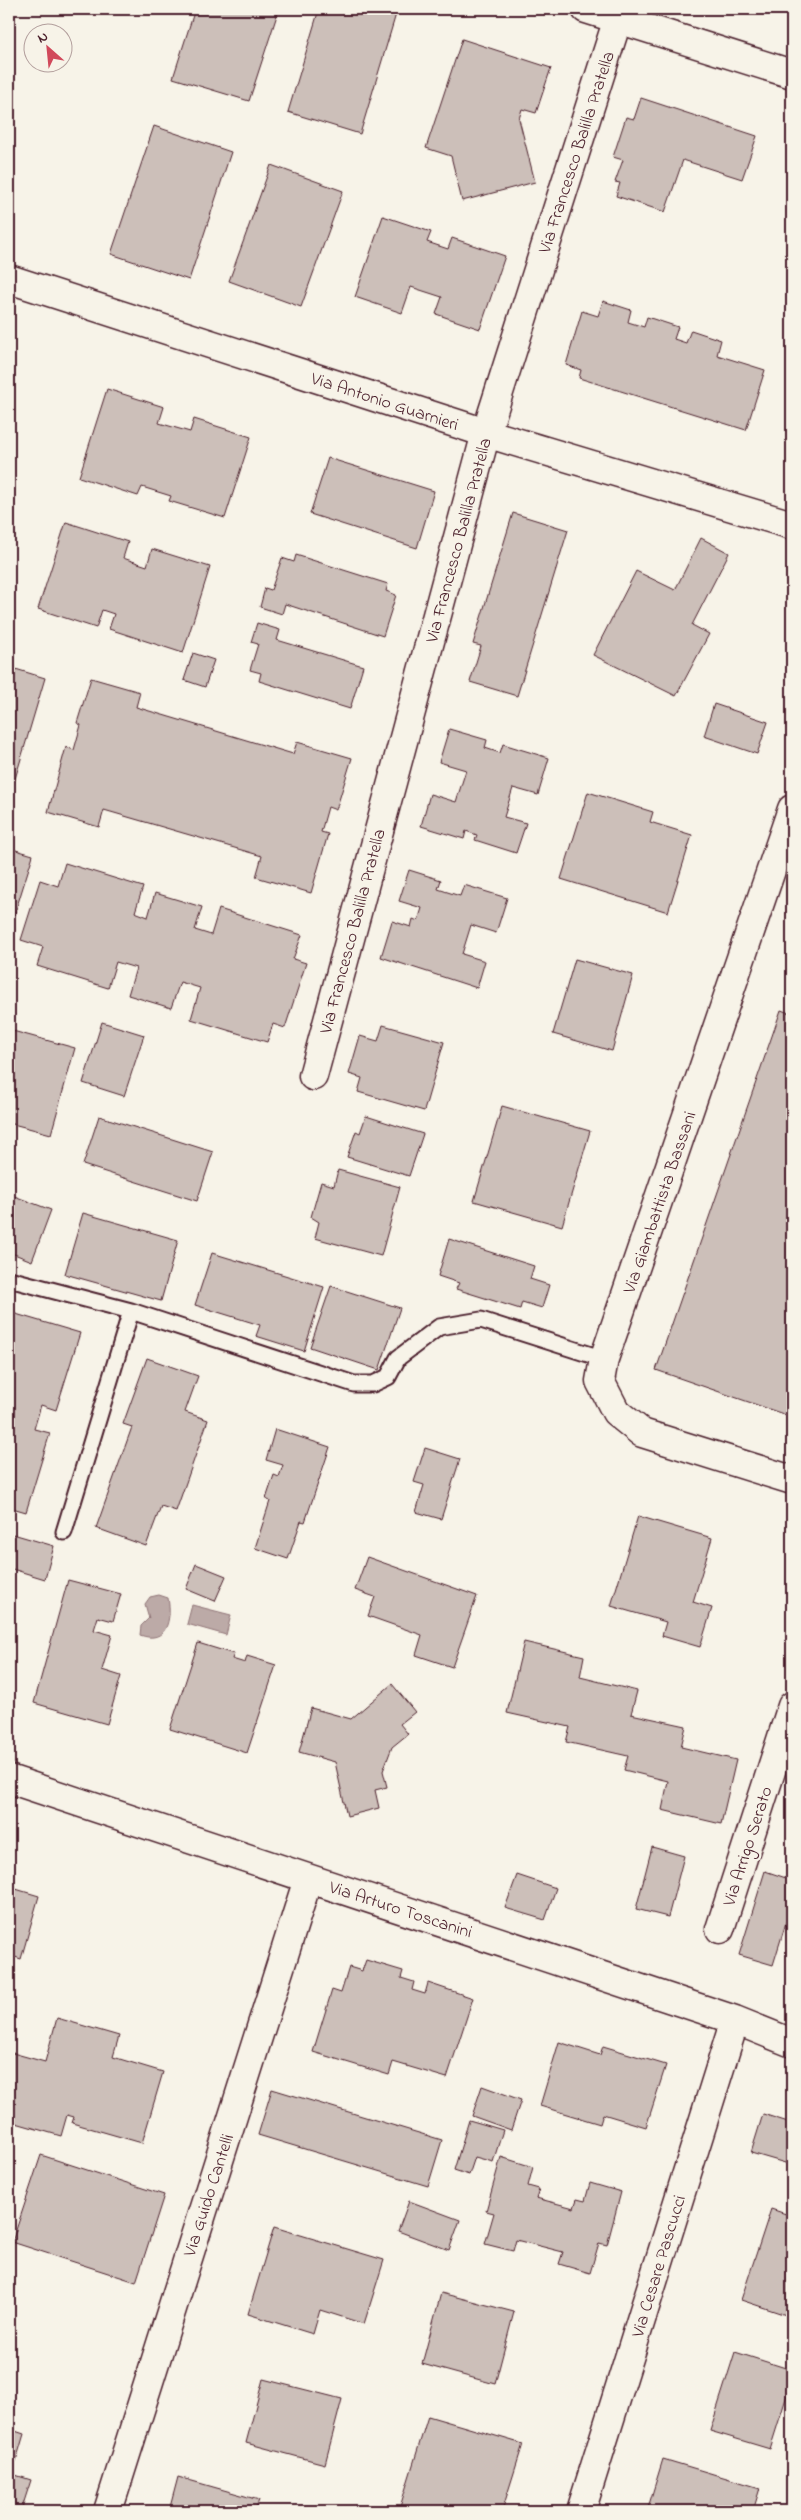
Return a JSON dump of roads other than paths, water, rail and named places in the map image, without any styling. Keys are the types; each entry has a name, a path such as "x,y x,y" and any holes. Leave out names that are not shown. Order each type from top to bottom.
{"street":[{"path":"586,9 619,14 792,74"},
{"name":"Via Francesco Balilla Pratella","path":"313,1076 486,433 619,14"},
{"name":"Via Antonio Guarnieri","path":"9,279 486,433 792,525"},
{"name":"Via Giambattista Bassani","path":"792,809 604,1359 600,1381 616,1412 642,1433 792,1480"},
{"name":"Via Arrigo Serato","path":"720,1929 792,1706"},
{"name":"Via Arturo Toscanini","path":"9,1780 735,2020 792,2043"},
{"name":"Via Guido Cantelli","path":"108,2511 308,1879"},
{"name":"Via Cesare Pascucci","path":"581,2511 735,2020"}],"lane":[{"path":"9,1279 132,1311 354,1384 373,1384 388,1377 398,1358 438,1328 481,1320 604,1359"},
{"path":"64,1532 132,1311"}]}
